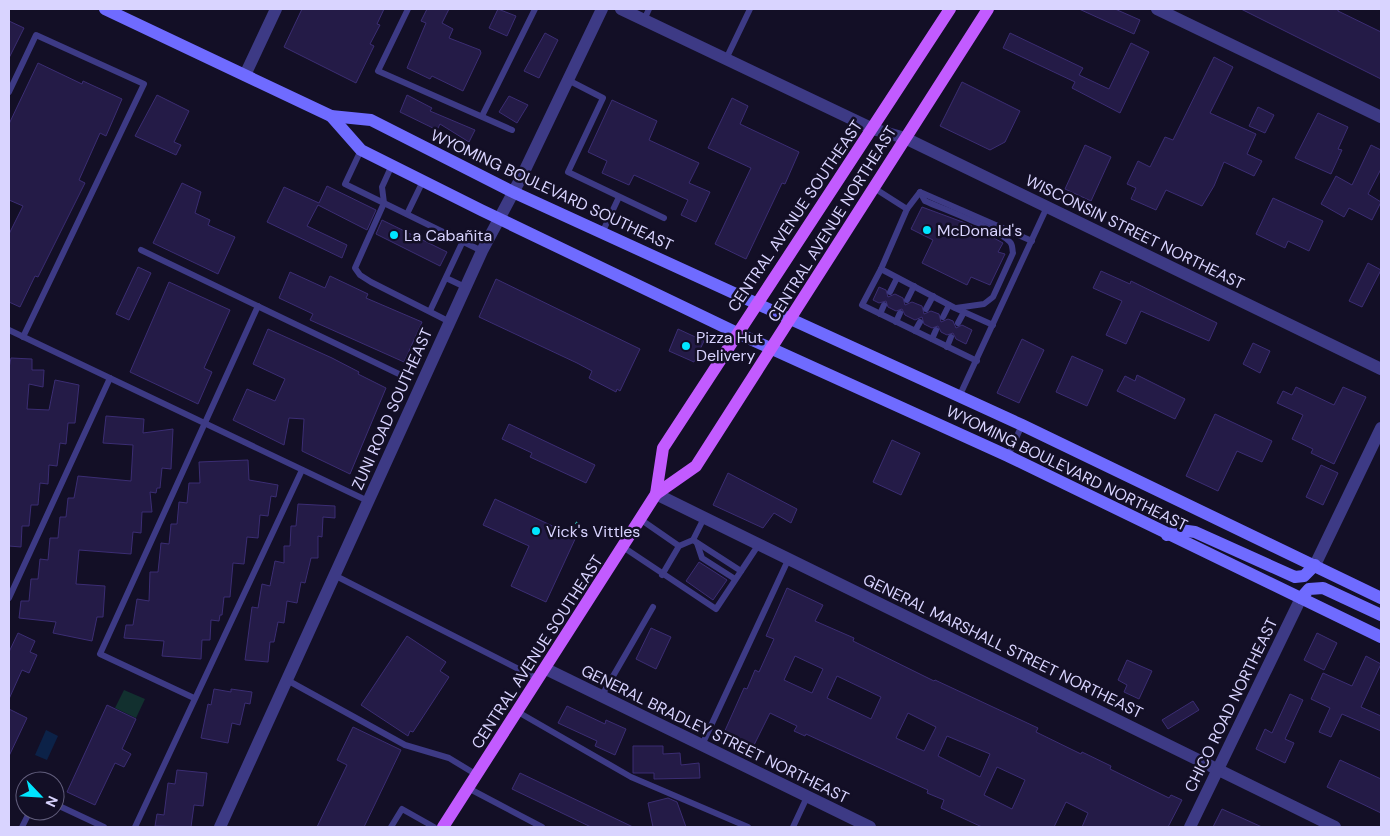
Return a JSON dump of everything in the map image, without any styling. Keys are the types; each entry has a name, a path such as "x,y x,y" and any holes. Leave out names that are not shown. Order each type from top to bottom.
{"main road":[{"name":"WYOMING BOULEVARD SOUTHEAST","path":"105,9 331,116 371,120 513,192 757,304"},
{"name":"CENTRAL AVENUE SOUTHEAST","path":"443,827 656,494 663,448 950,9"},
{"name":"CENTRAL AVENUE NORTHEAST","path":"656,494 696,466 791,321 988,9"},
{"name":"WYOMING BOULEVARD SOUTHEAST","path":"331,116 362,150 499,219 737,333"},
{"name":"WYOMING BOULEVARD NORTHEAST","path":"757,304 1022,425 1381,598"},
{"name":"WYOMING BOULEVARD NORTHEAST","path":"737,333 1008,456 1167,535 1381,637"},
{"path":"1167,535 1180,530 1195,532 1295,577 1304,576 1315,565"},
{"path":"1301,598 1308,589 1323,588 1381,615"}],"street":[{"path":"245,75 276,9"},
{"name":"ZUNI ROAD SOUTHEAST","path":"220,827 465,287 602,9"},
{"name":"WISCONSIN STREET NORTHEAST","path":"621,9 647,14 726,59 873,129 905,138 1381,369"},
{"path":"1157,9 1381,117"},
{"path":"1315,565 1381,428"},
{"name":"GENERAL MARSHALL STREET NORTHEAST","path":"656,494 1335,827"},
{"name":"CHICO ROAD NORTHEAST","path":"1190,827 1301,598"},
{"name":"GENERAL BRADLEY STREET NORTHEAST","path":"542,674 601,697 870,827"}],"lane":[{"path":"408,9 378,71 512,130"},
{"path":"482,116 536,9"},
{"path":"726,59 750,9"},
{"path":"9,92 36,35 144,84 23,337"},
{"path":"568,80 603,98 568,172 664,218"},
{"path":"362,150 345,184 482,251"},
{"path":"392,165 382,187 384,203 356,268 366,278 450,322"},
{"path":"407,214 423,181"},
{"path":"874,188 907,209"},
{"path":"920,192 1032,241"},
{"path":"920,192 907,209 881,269 862,305 977,361"},
{"path":"920,192 925,201 990,230 1009,241 1012,245 1013,253 993,297 984,304 952,306 943,316"},
{"path":"602,233 619,197"},
{"path":"959,397 1047,207"},
{"path":"430,311 463,242"},
{"path":"141,250 402,375"},
{"path":"881,269 993,325"},
{"path":"446,278 465,287"},
{"path":"890,292 897,278"},
{"path":"907,300 914,286"},
{"path":"926,309 933,296"},
{"path":"880,314 884,305"},
{"path":"194,698 100,654 258,306"},
{"path":"958,323 964,312"},
{"path":"896,322 900,313"},
{"path":"915,331 920,322"},
{"path":"9,330 368,501"},
{"path":"932,339 936,330"},
{"path":"947,347 951,337"},
{"path":"9,598 110,378"},
{"path":"1008,456 1022,425"},
{"path":"135,827 302,470"},
{"path":"704,518 695,542 702,558 736,579"},
{"path":"640,519 679,546"},
{"path":"662,575 679,546 695,542 741,571"},
{"path":"623,547 662,575 716,609 759,544"},
{"path":"702,745 789,558"},
{"path":"334,576 542,674"},
{"path":"601,697 653,606"},
{"path":"287,680 406,745 449,758 477,775"},
{"path":"518,712 631,776 748,827"},
{"path":"468,788 542,827"},
{"path":"793,827 807,796"},
{"path":"65,809 104,827"},
{"path":"391,827 402,809 434,827"}],"path":[{"path":"574,530 579,519"}],"green space":[{"path":"124,690 145,699 136,718 115,708"}],"water":[{"path":"46,730 58,736 47,760 35,755"}],"building":[{"path":"302,9 384,9 377,24 380,25 370,44 374,46 356,83 284,47"},
{"path":"427,9 449,9 442,23 453,29 449,38 480,50 481,53 463,91 432,76 430,79 407,68 426,23 421,21"},
{"path":"498,9 516,16 507,36 489,28"},
{"path":"1079,9 1115,9 1140,20 1134,34"},
{"path":"1241,9 1338,9 1338,11 1381,32 1381,79"},
{"path":"9,21 24,28 9,58"},
{"path":"545,33 558,40 539,78 524,71"},
{"path":"1010,33 1083,68 1079,75 1109,89 1131,43 1149,52 1120,113 1072,88 1075,82 1003,48"},
{"path":"1214,57 1233,67 1210,113 1256,134 1247,154 1262,161 1254,176 1224,162 1214,186 1202,206 1166,190 1156,210 1131,199 1136,188 1127,184 1138,161 1150,167 1165,137 1173,140"},
{"path":"38,63 82,84 83,81 122,99 106,136 100,133 79,180 85,183 38,277 35,276 20,307 9,302 9,234 23,206 9,200 9,124"},
{"path":"962,82 1020,111 1005,142 990,150 940,126"},
{"path":"157,95 189,111 174,142 181,145 176,155 135,136"},
{"path":"407,95 432,108 430,111 475,130 469,142 440,124 437,130 400,112"},
{"path":"509,96 528,105 517,123 499,112"},
{"path":"732,98 748,106 740,124 799,152 785,184 782,183 746,259 715,244 751,168 708,148"},
{"path":"612,100 657,121 649,140 699,163 689,183 710,192 696,222 681,215 688,200 634,175 629,185 602,173 607,161 588,152"},
{"path":"1258,107 1274,115 1265,133 1249,126"},
{"path":"1318,113 1348,127 1338,149 1342,150 1331,174 1295,158"},
{"path":"1085,145 1111,157 1091,201 1065,189"},
{"path":"1371,145 1381,150 1381,169 1368,194 1381,202 1372,220 1349,208 1344,217 1321,204 1336,176 1352,185"},
{"path":"182,183 201,192 195,213 210,220 208,225 235,237 218,274 153,243"},
{"path":"327,186 376,210 367,230 318,205 307,226 347,245 342,258 267,222 284,187 319,203"},
{"path":"1273,198 1323,221 1309,251 1288,241 1285,248 1256,234"},
{"path":"922,207 968,224 1003,243 998,252 1005,254 990,285 971,277 967,285 922,263 933,240 911,229"},
{"path":"382,220 447,252 440,266 376,234"},
{"path":"1368,263 1381,270 1362,307 1349,301"},
{"path":"138,267 151,273 129,320 116,314"},
{"path":"1101,271 1130,284 1131,281 1217,323 1209,341 1141,311 1126,344 1106,335 1122,301 1093,288"},
{"path":"290,272 325,288 330,276 368,294 366,298 422,322 404,362 310,320 313,314 279,298"},
{"path":"496,279 640,349 620,391 617,389 616,392 589,378 592,371 577,363 479,317"},
{"path":"169,282 230,310 204,368 212,372 198,404 130,372"},
{"path":"879,287 886,290 888,297 895,294 903,298 905,305 912,302 922,306 924,314 931,311 939,314 941,322 948,319 953,321 956,328 962,325 972,330 966,344 956,339 953,333 947,335 941,332 938,326 932,328 924,324 922,317 915,320 905,315 902,309 896,311 888,307 886,301 879,303 873,300"},
{"path":"268,329 332,358 386,388 350,474 302,451 304,419 289,418 284,445 233,420 247,389 275,401 285,379 253,364"},
{"name":"Pizza Hut Delivery","path":"678,329 704,341 694,362 669,351"},
{"path":"1022,339 1044,350 1019,403 997,393"},
{"path":"1253,343 1270,351 1260,373 1243,364"},
{"path":"1072,356 1103,370 1087,406 1056,392"},
{"path":"11,358 32,359 32,370 44,370 43,387 29,384 27,409 49,410 55,380 79,385 75,423 68,423 66,444 60,443 57,466 49,465 48,484 40,483 38,505 31,505 29,526 22,526 21,547 9,546 9,368"},
{"path":"1137,375 1185,399 1175,419 1117,391 1125,376 1135,381"},
{"path":"1296,387 1334,405 1343,387 1366,397 1334,464 1311,453 1313,449 1292,439 1303,415 1277,403 1283,391 1292,395"},
{"path":"1215,414 1272,441 1262,462 1237,451 1218,491 1186,476"},
{"path":"106,416 144,419 143,433 173,429 171,469 162,468 160,488 157,488 156,493 150,492 152,512 142,512 141,533 133,532 131,554 79,550 76,584 105,586 103,617 97,617 92,641 53,633 56,622 19,618 21,601 29,601 31,579 38,579 40,559 48,560 50,538 58,538 60,517 66,517 68,498 74,498 78,476 131,481 133,445 103,443"},
{"path":"509,424 595,465 586,483 530,457 532,453 502,439"},
{"path":"892,440 920,453 901,495 873,482"},
{"path":"248,460 249,480 278,485 276,497 271,496 268,516 260,515 258,538 247,537 244,564 233,563 230,597 224,597 222,615 220,615 219,621 211,620 210,640 202,640 201,659 162,656 164,641 124,638 126,625 133,625 137,599 149,601 150,572 158,572 161,543 169,544 171,524 177,524 179,502 187,503 189,483 200,483 199,462"},
{"path":"1321,465 1338,473 1323,505 1306,497"},
{"path":"728,473 797,509 791,523 774,513 763,528 713,505"},
{"path":"495,499 576,537 546,602 511,586 529,546 483,525"},
{"path":"298,504 335,506 335,518 323,517 322,537 318,536 318,558 311,558 305,583 301,582 297,603 287,601 284,623 278,622 274,642 270,642 268,662 245,660 252,607 258,608 262,584 270,586 275,561 284,563 284,546 290,546 291,526 296,526"},
{"path":"699,562 727,580 713,600 686,581"},
{"path":"787,588 823,605 815,621 854,638 853,641 934,681 1038,728 1036,732 1111,766 1110,769 1169,798 1171,795 1182,800 1168,827 1082,827 1088,813 1066,802 1054,827 982,827 941,808 944,800 927,793 928,790 806,734 805,736 794,731 797,726 770,713 752,749 723,735 744,688 747,689 755,670 759,672 774,639 766,636","holes":["795,656 823,669 812,693 784,680","837,676 881,697 871,719 827,698","908,713 936,727 924,751 896,738","947,736 990,754 980,777 938,756","997,767 1025,780 1012,809 984,795"]},
{"path":"651,628 671,637 656,669 636,659"},
{"path":"18,633 35,641 30,652 37,655 29,673 22,670 9,699 9,652"},
{"path":"1317,633 1337,643 1324,670 1304,660"},
{"path":"407,636 446,662 440,671 449,677 413,732 410,731 408,736 361,705"},
{"path":"1366,656 1381,664 1361,707 1381,716 1381,731 1342,714 1331,737 1319,732 1330,708 1311,699 1323,673 1352,686"},
{"path":"1127,660 1152,671 1139,699 1124,692 1127,685 1118,680"},
{"path":"214,689 231,692 231,689 252,692 250,704 245,703 240,725 232,723 228,743 201,738 208,704 211,705"},
{"path":"1290,694 1303,700 1285,739 1294,743 1285,763 1256,749 1265,729 1272,733"},
{"path":"1193,701 1199,710 1168,729 1162,720"},
{"path":"107,705 136,719 122,749 131,754 124,767 115,763 95,805 67,792"},
{"path":"567,706 605,724 606,720 626,729 615,755 595,746 597,741 558,723"},
{"path":"9,709 27,718 9,756"},
{"path":"353,727 401,750 364,827 317,827 347,765 337,760"},
{"path":"633,746 663,746 663,754 680,753 681,765 699,763 700,778 654,779 654,773 633,773"},
{"path":"1340,760 1381,779 1381,813 1327,787"},
{"path":"177,770 207,773 203,806 194,805 191,827 155,826 157,814 164,815 168,783 175,784"},
{"path":"520,773 633,827 591,827 512,789"},
{"path":"668,798 677,802 686,827 653,827 648,803"},
{"path":"1222,809 1262,827 1213,827"}],"place":[{"name":"McDonald's","path":"927,230"},
{"name":"La Cabañita","path":"394,235"},
{"name":"Pizza Hut Delivery","path":"686,346"},
{"name":"Vick's Vittles","path":"536,531"}]}
